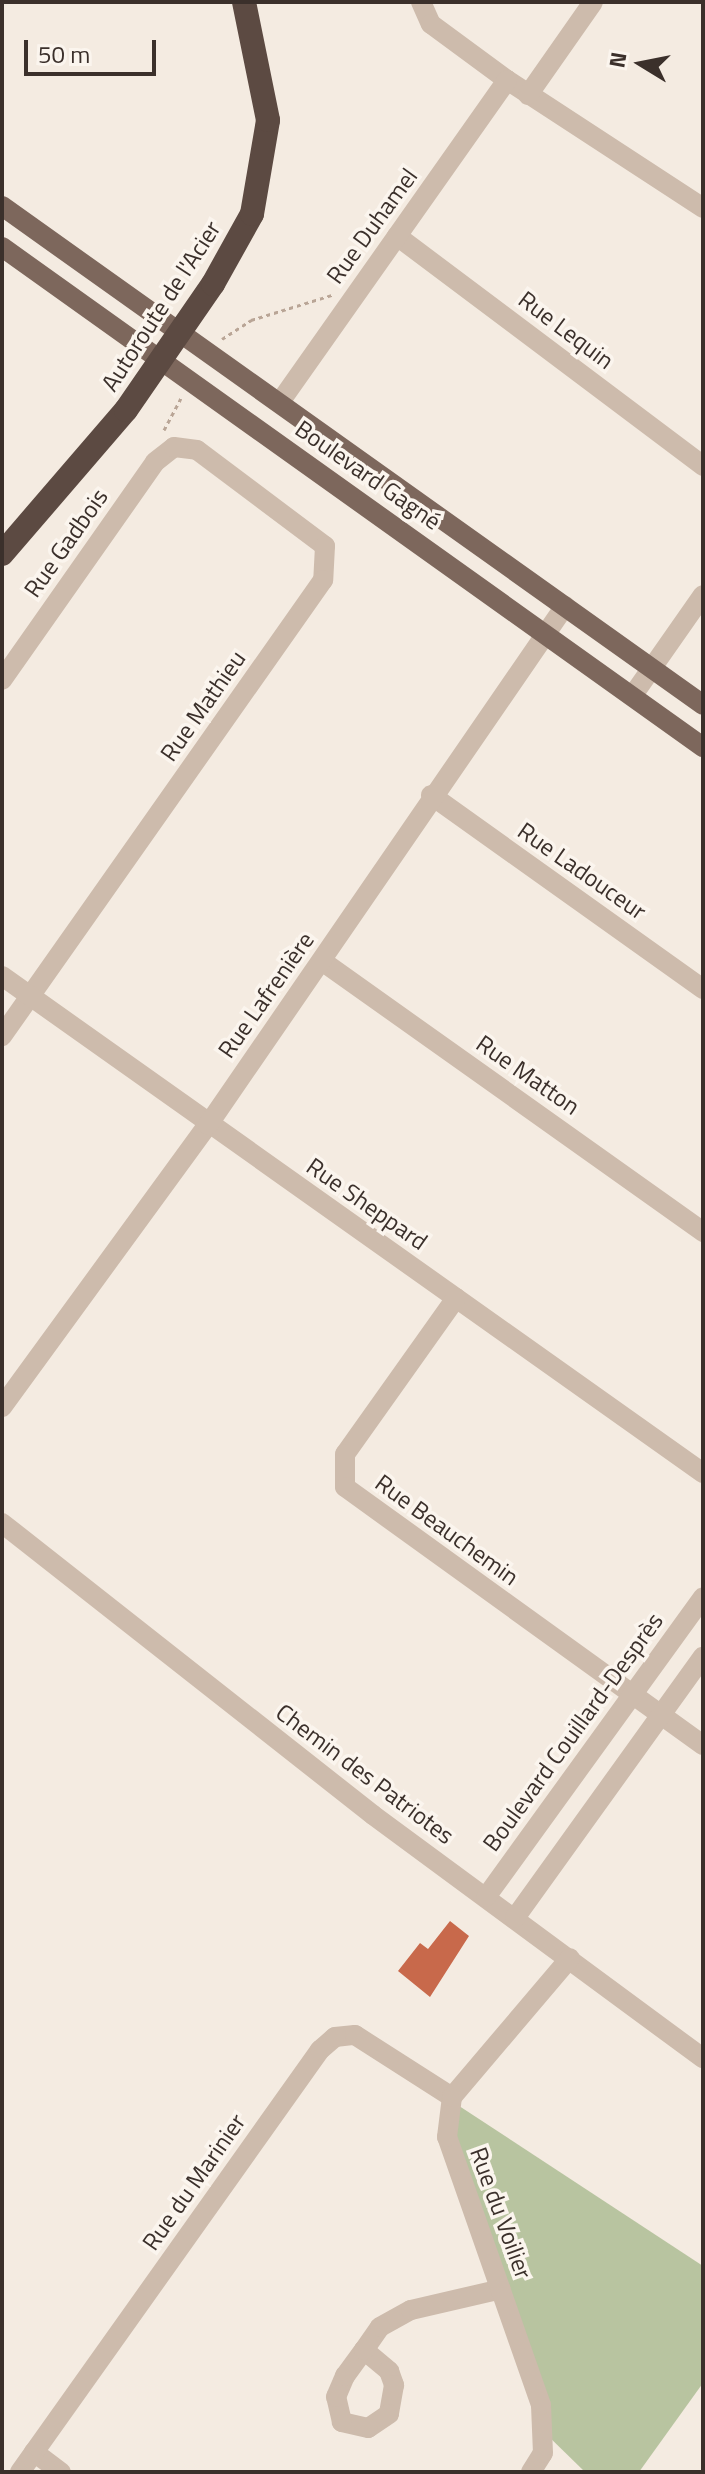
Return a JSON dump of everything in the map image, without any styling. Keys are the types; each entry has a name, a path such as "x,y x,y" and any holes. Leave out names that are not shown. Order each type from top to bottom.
{"highway":[{"name":"Autoroute de l'Acier","path":"2,554 84,465 162,360 239,242 260,187 267,99 244,2"}],"main road":[{"name":"Boulevard Gagné","path":"2,206 703,705"},
{"name":"Boulevard Gagné","path":"2,247 703,747"}],"street":[{"path":"421,2 431,24 507,80 703,208"},
{"path":"528,95 593,2"},
{"name":"Rue Duhamel","path":"280,402 507,80"},
{"name":"Rue Lequin","path":"397,236 703,466"},
{"name":"Rue Gadbois","path":"2,680 155,462 180,446"},
{"name":"Rue Mathieu","path":"2,1036 326,572 328,554 320,538 197,450 180,446"},
{"path":"633,695 703,595"},
{"name":"Rue Lafrenière","path":"2,1407 208,1125 322,961 431,795 565,606"},
{"name":"Rue Ladouceur","path":"431,795 703,989"},
{"name":"Rue Matton","path":"322,961 703,1232"},
{"name":"Rue Sheppard","path":"2,976 208,1125 703,1473"},
{"name":"Rue Beauchemin","path":"456,1298 345,1454 345,1487 703,1745"},
{"name":"Chemin des Patriotes","path":"2,1523 184,1671 703,2058"},
{"name":"Boulevard Couillard-Desprès","path":"486,1897 703,1597"},
{"path":"515,1918 703,1656"},
{"path":"452,2097 570,1958"},
{"name":"Rue du Marinier","path":"20,2472 320,2050 335,2037 355,2035 452,2097"},
{"name":"Rue du Voilier","path":"452,2097 450,2152 501,2289 546,2427 543,2453 531,2472"},
{"path":"364,2350 394,2317 501,2289"},
{"path":"34,2452 61,2472"}],"path":[{"path":"224,336 251,320 338,293"},
{"path":"160,439 178,401"}],"green space":[{"path":"450,2100 703,2266 703,2383 639,2472 585,2472 542,2430 442,2134"}],"building":[{"path":"450,1921 469,1936 430,1997 398,1971 420,1943 428,1949"}]}
